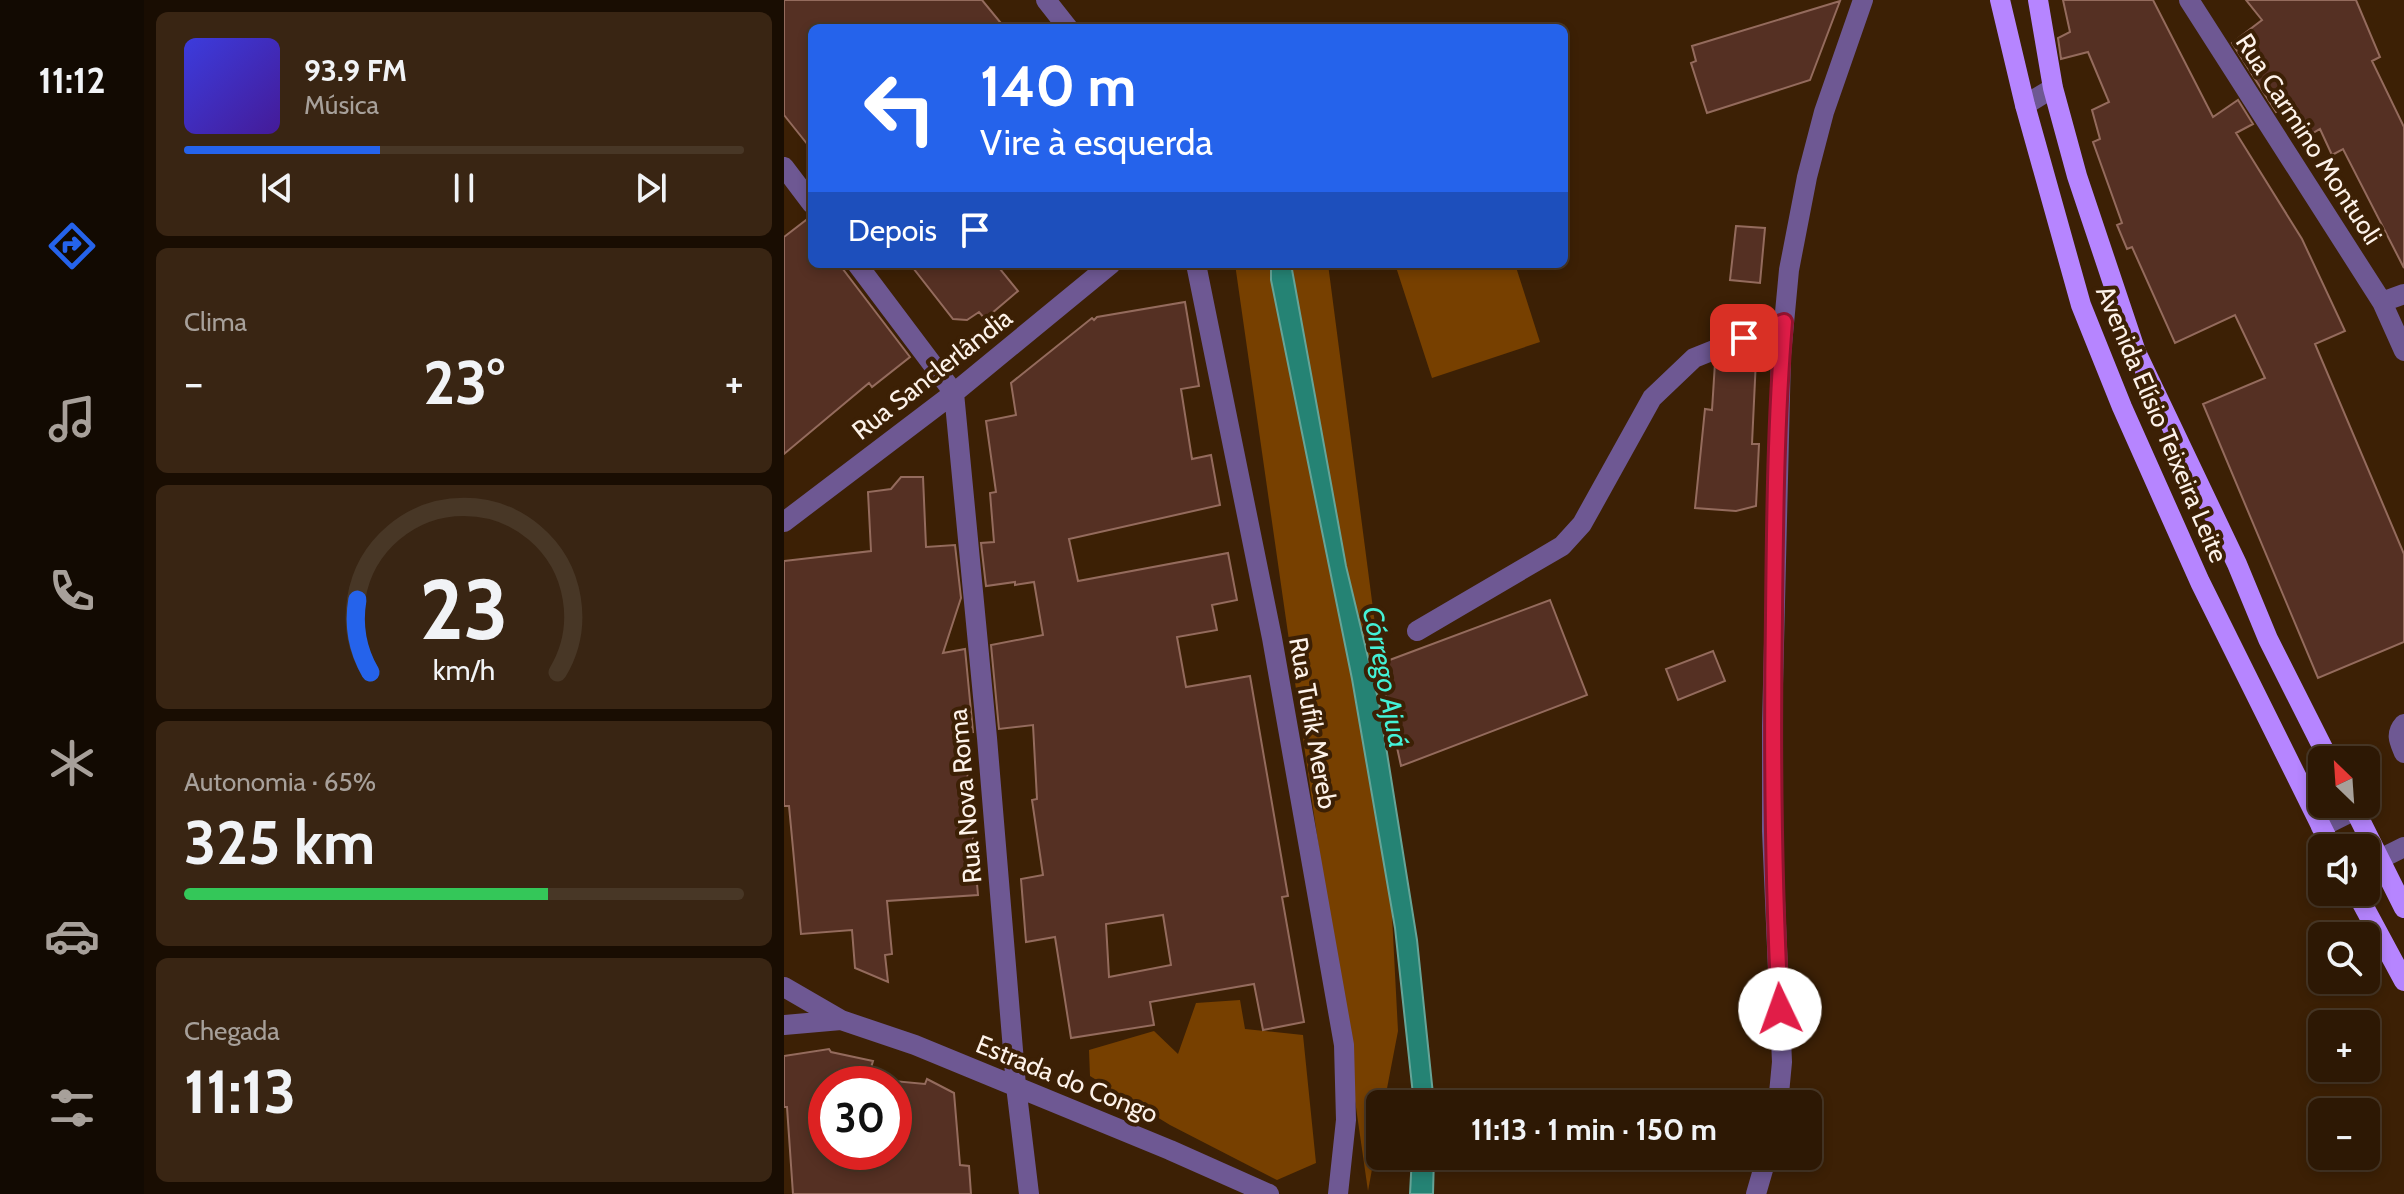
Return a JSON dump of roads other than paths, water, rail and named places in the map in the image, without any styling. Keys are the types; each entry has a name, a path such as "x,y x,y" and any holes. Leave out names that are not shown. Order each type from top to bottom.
{"main road":[{"name":"Avenida Elísio Teixeira Leite","path":"2000,0 2025,105 2081,305 2200,582 2325,834"},
{"name":"Avenida Elísio Teixeira Leite","path":"2038,0 2053,88 2081,191 2136,352 2237,564 2268,639 2322,746"},
{"path":"2380,859 2397,878 2404,908"},
{"path":"2364,906 2404,981"}],"street":[{"path":"1046,0 1065,24"},
{"path":"1779,1090 1782,1062 1772,831 1772,726 1784,322 1789,270 1807,177 1824,112 1863,0"},
{"name":"Rua Carmino Montuoli","path":"2189,0 2382,302 2404,351"},
{"path":"2025,105 2053,88"},
{"path":"784,167 808,199"},
{"path":"860,268 954,393"},
{"name":"Rua Sanclerlândia","path":"784,522 954,393 1106,268"},
{"name":"Rua Tufik Mereb","path":"1197,268 1272,638 1344,1045 1346,1120 1338,1194"},
{"path":"2382,302 2404,294"},
{"path":"1417,631 1562,546 1582,524 1652,398 1694,358 1784,322"},
{"name":"Rua Nova Roma","path":"954,393 1016,1086 1029,1194"},
{"path":"2404,724 2399,730 2398,739 2404,753"},
{"path":"2321,827 2335,818"},
{"path":"2380,859 2404,847"},
{"name":"Estrada do Congo","path":"784,987 841,1020 915,1045 1016,1086 1269,1194"},
{"name":"Estrada do Congo","path":"784,1025 841,1020"},
{"path":"1756,1194 1763,1170"}],"water":[{"path":"1271,268 1292,268 1346,566 1379,703 1417,940 1433,1090 1412,1090 1395,928 1352,679"},
{"path":"1411,1170 1434,1170 1433,1194 1410,1194"}],"water label":[{"name":"Córrego Ajuá","path":"1386,677"}]}
